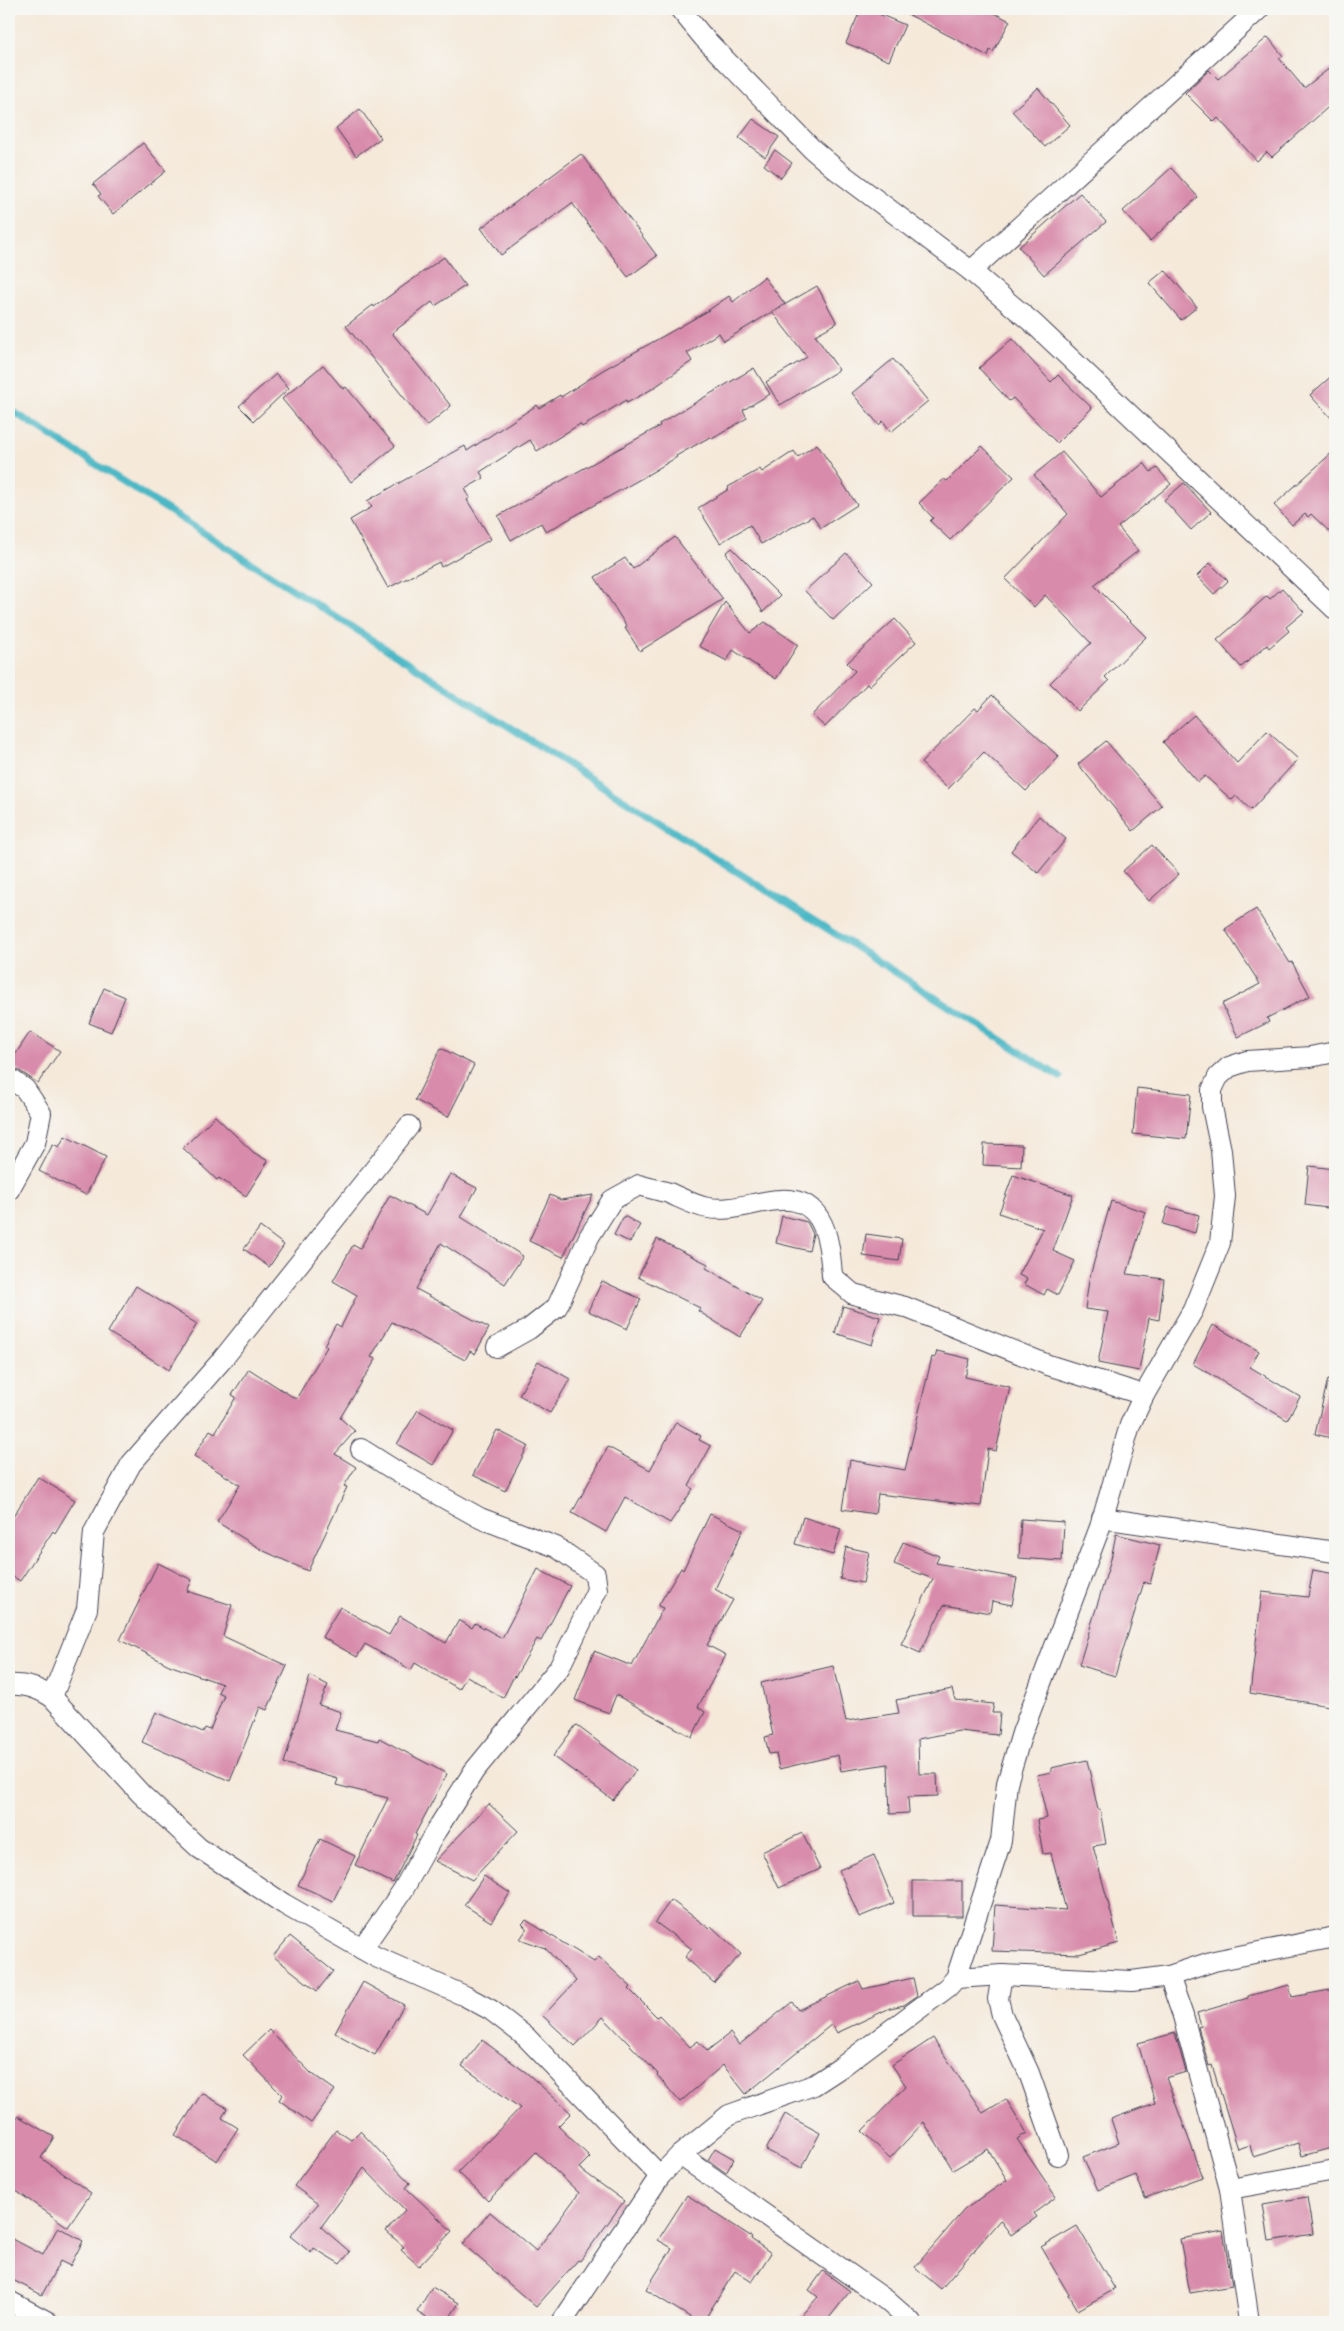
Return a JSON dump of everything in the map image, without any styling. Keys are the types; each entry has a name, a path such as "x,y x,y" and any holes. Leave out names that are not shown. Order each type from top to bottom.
{"street":[{"path":"680,9 703,37 812,149 838,171 971,271 1034,324 1335,609"},
{"path":"971,271 1259,9"},
{"path":"562,2322 660,2176 680,2155 729,2114 814,2085 840,2068 906,2016 948,1987 956,1978 1001,1841 1007,1782 1022,1733 1102,1518 1130,1425 1144,1395 1193,1310 1220,1242 1225,1196 1221,1150 1212,1108 1212,1090 1218,1077 1229,1067 1248,1061 1335,1052"},
{"path":"9,1078 25,1089 41,1113 35,1143 9,1190"},
{"path":"52,1697 87,1609 94,1532 131,1464 222,1360 408,1126"},
{"path":"497,1347 529,1329 557,1307 589,1237 612,1200 639,1186 666,1192 707,1208 735,1208 781,1200 806,1204 822,1220 831,1249 832,1276 853,1294 905,1307 1048,1365 1144,1395"},
{"path":"362,1449 399,1474 480,1518 556,1547 595,1574 597,1590 559,1668 474,1771 436,1831 403,1890 362,1949"},
{"path":"1102,1518 1335,1552"},
{"path":"9,1685 23,1684 38,1688 52,1697 141,1794 199,1848 284,1904 362,1949 465,1996 491,2010 519,2032 593,2105 660,2176"},
{"path":"956,1978 1002,1975 1132,1981 1169,1976 1214,1961 1335,1936"},
{"path":"1002,1975 998,1999 1002,2015 1029,2073 1058,2155"},
{"path":"1169,1976 1183,2016 1230,2188 1249,2322"},
{"path":"680,2155 886,2300 911,2322"},
{"path":"1230,2188 1335,2170"},
{"path":"9,2301 48,2322"}],"building":[{"path":"861,9 867,9 905,25 889,61 846,43"},
{"path":"898,9 986,9 1010,21 993,52 990,50 988,56"},
{"path":"1268,37 1283,56 1279,58 1304,88 1335,64 1335,101 1272,157 1267,152 1257,161 1218,118 1214,122 1185,93 1209,70 1218,79"},
{"path":"1038,88 1070,125 1045,147 1012,111"},
{"path":"360,109 381,138 356,156 336,128"},
{"path":"753,119 779,137 765,157 739,138"},
{"path":"143,143 166,171 113,214 98,196 101,194 93,184"},
{"path":"775,150 792,163 781,178 764,165"},
{"path":"581,154 657,256 628,277 572,203 501,255 481,228"},
{"path":"1171,168 1198,197 1150,241 1123,211"},
{"path":"1080,193 1106,222 1044,275 1019,247"},
{"path":"444,257 465,286 435,306 432,302 392,333 451,406 427,426 346,326 373,305 374,307"},
{"path":"1165,270 1197,307 1181,320 1149,283"},
{"path":"764,277 785,304 724,341 719,333 687,353 692,361 652,389 627,403 626,400 582,427 580,424 537,451 530,440 480,472 484,478 465,489 470,498 467,500 491,539 441,567 439,562 388,588 350,520 372,507 367,501 465,446 467,451 537,405 539,408 560,395 561,397 603,370 706,312 729,296 733,302"},
{"path":"817,286 837,323 815,335 839,370 780,405 766,382 807,357 772,312"},
{"path":"1012,339 1051,382 1058,375 1092,408 1057,443 1013,398 1009,401 979,368"},
{"path":"893,359 928,401 891,432 883,421 879,425 852,393"},
{"path":"323,365 343,389 346,387 395,446 351,482 282,399"},
{"path":"754,368 770,394 743,410 747,418 712,439 710,437 676,456 644,477 546,532 541,523 511,540 498,516 660,426 659,424"},
{"path":"1335,373 1335,422 1310,395"},
{"path":"276,374 289,388 254,421 239,406"},
{"path":"817,444 857,505 821,528 813,516 761,544 750,525 720,543 698,508 729,489 728,487 760,469 762,472 794,451 798,457"},
{"path":"982,446 1014,477 950,540 930,521 933,518 919,503 944,479 947,481"},
{"path":"1335,450 1335,537 1311,514 1308,517 1305,514 1292,525 1274,505"},
{"path":"1062,452 1101,497 1144,463 1151,472 1157,468 1171,484 1118,527 1138,551 1094,585 1146,637 1105,677 1109,681 1078,711 1050,683 1091,643 1045,595 1034,607 1005,579 1068,514 1034,475"},
{"path":"1184,483 1211,512 1191,530 1164,500"},
{"path":"675,537 723,599 640,651 595,577 625,558 633,569"},
{"path":"732,548 780,596 763,612 726,553"},
{"path":"846,553 873,582 833,620 805,591"},
{"path":"1210,563 1228,581 1214,594 1197,576"},
{"path":"1282,588 1304,612 1286,627 1289,631 1269,648 1267,645 1241,667 1217,640 1267,596 1270,599"},
{"path":"725,602 750,633 765,622 798,645 776,679 733,650 727,661 699,646"},
{"path":"895,619 916,642 869,686 867,684 825,727 812,715 855,671 847,663"},
{"path":"992,695 1059,757 1026,791 984,752 948,789 921,763 975,708 978,710"},
{"path":"1194,715 1237,763 1267,731 1298,759 1251,810 1236,796 1232,800 1205,776 1198,782 1163,742"},
{"path":"1106,741 1162,806 1133,831 1078,764"},
{"path":"1039,816 1066,839 1038,873 1011,851"},
{"path":"1152,845 1179,874 1149,901 1123,871"},
{"path":"1256,909 1290,963 1292,962 1310,996 1267,1018 1269,1022 1238,1037 1222,1004 1260,984 1225,929"},
{"path":"104,988 125,997 111,1032 89,1023"},
{"path":"30,1032 60,1051 38,1083 9,1064"},
{"path":"441,1048 474,1065 448,1117 415,1100"},
{"path":"1137,1088 1191,1094 1186,1139 1133,1134"},
{"path":"215,1116 253,1152 268,1161 246,1196 219,1178 217,1180 183,1148"},
{"path":"65,1136 106,1157 86,1195 39,1171 53,1144 59,1147"},
{"path":"984,1144 1022,1145 1021,1167 983,1165"},
{"path":"1309,1166 1335,1169 1335,1209 1305,1205"},
{"path":"450,1174 477,1188 461,1217 523,1256 505,1284 441,1243 416,1289 489,1328 475,1354 470,1351 465,1360 392,1322 371,1357 376,1359 340,1418 355,1431 335,1454 356,1467 344,1486 347,1487 308,1571 264,1551 217,1522 240,1485 194,1456 210,1430 215,1433 236,1397 232,1395 249,1369 296,1399 327,1347 324,1345 336,1324 341,1327 357,1295 333,1281 353,1245 360,1249 390,1195 427,1215"},
{"path":"1013,1175 1073,1195 1053,1251 1075,1261 1058,1295 1047,1289 1044,1295 1024,1284 1027,1279 1019,1275 1043,1229 999,1213"},
{"path":"550,1195 561,1200 593,1195 563,1257 529,1241"},
{"path":"1111,1201 1146,1212 1127,1274 1164,1279 1159,1320 1149,1318 1139,1371 1098,1363 1108,1312 1085,1309 1089,1280"},
{"path":"1168,1207 1199,1215 1195,1233 1163,1224"},
{"path":"624,1216 640,1225 630,1242 614,1235"},
{"path":"782,1216 807,1222 813,1234 809,1251 776,1243"},
{"path":"260,1227 284,1245 269,1267 244,1249"},
{"path":"866,1234 902,1239 899,1261 863,1256"},
{"path":"657,1239 708,1264 706,1268 762,1301 740,1337 698,1311 700,1308 638,1277"},
{"path":"602,1281 641,1299 627,1329 588,1311"},
{"path":"136,1286 197,1324 169,1370 108,1332"},
{"path":"843,1306 880,1317 872,1345 835,1333"},
{"path":"1213,1325 1259,1351 1250,1367 1300,1397 1287,1420 1193,1364"},
{"path":"937,1351 970,1359 965,1377 1010,1387 996,1451 988,1449 981,1506 878,1494 875,1514 842,1509 850,1460 905,1470 932,1357 935,1358"},
{"path":"538,1361 570,1379 550,1413 519,1395"},
{"path":"1328,1379 1335,1380 1335,1439 1315,1434"},
{"path":"418,1410 453,1430 433,1465 397,1444"},
{"path":"676,1422 701,1436 699,1440 711,1446 689,1486 693,1489 670,1523 625,1497 606,1532 572,1513 608,1447 650,1470"},
{"path":"497,1430 528,1446 505,1491 473,1475"},
{"path":"38,1477 75,1500 55,1533 53,1531 20,1581 9,1574 9,1523"},
{"path":"710,1514 743,1530 715,1589 733,1600 707,1645 726,1655 698,1707 705,1712 692,1737 616,1695 609,1713 575,1700 594,1651 632,1666 663,1608 658,1606 681,1568 683,1570"},
{"path":"803,1517 841,1529 833,1555 795,1544"},
{"path":"1021,1519 1064,1522 1062,1561 1019,1558"},
{"path":"1116,1534 1160,1545 1150,1584 1144,1582 1115,1676 1079,1665 1111,1559"},
{"path":"903,1542 939,1556 936,1563 1017,1578 1012,1605 992,1601 990,1613 944,1605 920,1653 901,1644 933,1579 894,1564"},
{"path":"846,1547 869,1552 863,1583 840,1579"},
{"path":"158,1563 192,1580 187,1591 232,1605 223,1636 287,1666 267,1710 260,1707 230,1781 142,1742 156,1712 203,1732 205,1728 210,1730 224,1695 218,1692 222,1684 169,1665 120,1640"},
{"path":"538,1569 570,1586 541,1641 537,1639 503,1698 467,1676 459,1689 415,1663 411,1670 365,1644 357,1657 322,1637 340,1607 389,1635 400,1616 446,1643 459,1620 472,1628 475,1623 502,1638"},
{"path":"1313,1570 1335,1574 1335,1707 1250,1693 1262,1592 1308,1597"},
{"path":"833,1666 846,1721 899,1713 896,1700 952,1689 955,1700 994,1704 992,1713 1000,1713 998,1735 959,1731 918,1739 919,1774 937,1774 938,1796 908,1797 909,1813 890,1814 888,1764 841,1771 838,1755 779,1769 776,1753 769,1754 765,1737 773,1735 761,1683"},
{"path":"310,1676 328,1685 319,1705 341,1712 335,1730 378,1741 379,1738 447,1774 415,1834 417,1835 393,1883 355,1865 388,1798 336,1785 338,1779 284,1763"},
{"path":"576,1725 636,1770 613,1800 553,1756"},
{"path":"1087,1760 1098,1810 1100,1810 1106,1844 1093,1846 1119,1943 1079,1954 992,1951 995,1905 1066,1910 1051,1853 1043,1854 1037,1820 1047,1818 1037,1775 1051,1772 1051,1768"},
{"path":"489,1804 518,1831 472,1880 435,1861"},
{"path":"802,1833 820,1869 779,1888 762,1852"},
{"path":"320,1839 355,1856 333,1901 298,1885"},
{"path":"874,1855 894,1903 859,1917 839,1870"},
{"path":"484,1876 510,1893 491,1922 464,1905"},
{"path":"913,1881 962,1881 962,1916 913,1916"},
{"path":"671,1900 710,1929 712,1927 741,1954 714,1983 685,1957 692,1949 655,1922"},
{"path":"526,1920 594,1962 599,1957 631,1987 629,1989 657,2017 659,2015 690,2047 698,2041 707,2051 730,2033 739,2045 792,2002 798,2010 859,1981 863,1989 913,1978 917,1996 904,2005 890,2008 837,2033 832,2024 746,2094 723,2065 680,2102 658,2074 603,2017 575,2046 543,2016 576,1981 545,1948 520,1939 527,1929 522,1924"},
{"path":"290,1936 333,1971 317,1991 273,1956"},
{"path":"363,1982 404,2005 375,2055 335,2033"},
{"path":"1289,1985 1292,1997 1335,1989 1335,2147 1302,2156 1298,2143 1253,2157 1250,2145 1238,2149 1212,2065 1209,2066 1198,2027 1201,2026 1197,2013"},
{"path":"269,2030 311,2073 335,2090 311,2123 279,2100 282,2095 243,2055"},
{"path":"1175,2033 1186,2072 1166,2078 1203,2177 1145,2198 1136,2175 1098,2190 1083,2157 1119,2143 1111,2119 1155,2103 1138,2043"},
{"path":"933,2038 983,2113 1006,2099 1027,2133 1017,2139 1056,2197 1034,2213 1037,2217 1011,2235 1000,2220 941,2289 915,2267 964,2210 1007,2180 988,2149 953,2170 924,2122 890,2158 862,2131 906,2086 892,2065"},
{"path":"482,2040 528,2074 571,2113 558,2126 590,2157 579,2168 624,2201 580,2261 578,2260 536,2307 463,2244 490,2212 536,2251 579,2193 536,2152 488,2201 458,2172 520,2108 462,2066"},
{"path":"202,2093 227,2108 222,2118 238,2128 217,2161 175,2135"},
{"path":"785,2114 820,2133 802,2168 766,2150"},
{"path":"18,2116 54,2137 41,2158 91,2193 68,2227 9,2186 9,2130"},
{"path":"336,2130 351,2140 360,2131 410,2183 406,2188 452,2231 419,2266 401,2250 404,2247 386,2231 405,2210 364,2168 321,2227 350,2252 340,2264 314,2248 311,2253 290,2236 318,2204 294,2186"},
{"path":"715,2148 734,2159 726,2173 708,2160"},
{"path":"687,2195 752,2237 751,2239 771,2253 752,2282 735,2271 703,2322 698,2322 646,2290 672,2248 658,2240"},
{"path":"1307,2197 1313,2234 1269,2241 1263,2204"},
{"path":"1077,2226 1115,2289 1078,2310 1041,2247"},
{"path":"58,2227 83,2241 70,2266 60,2261 42,2295 9,2278 9,2237 43,2255"},
{"path":"1223,2231 1232,2286 1190,2293 1180,2239"},
{"path":"823,2271 850,2291 826,2322 795,2322 818,2297 809,2290"},
{"path":"432,2287 459,2303 447,2322 433,2322 417,2312"}],"waterway":[{"path":"9,409 1060,1077"}]}
